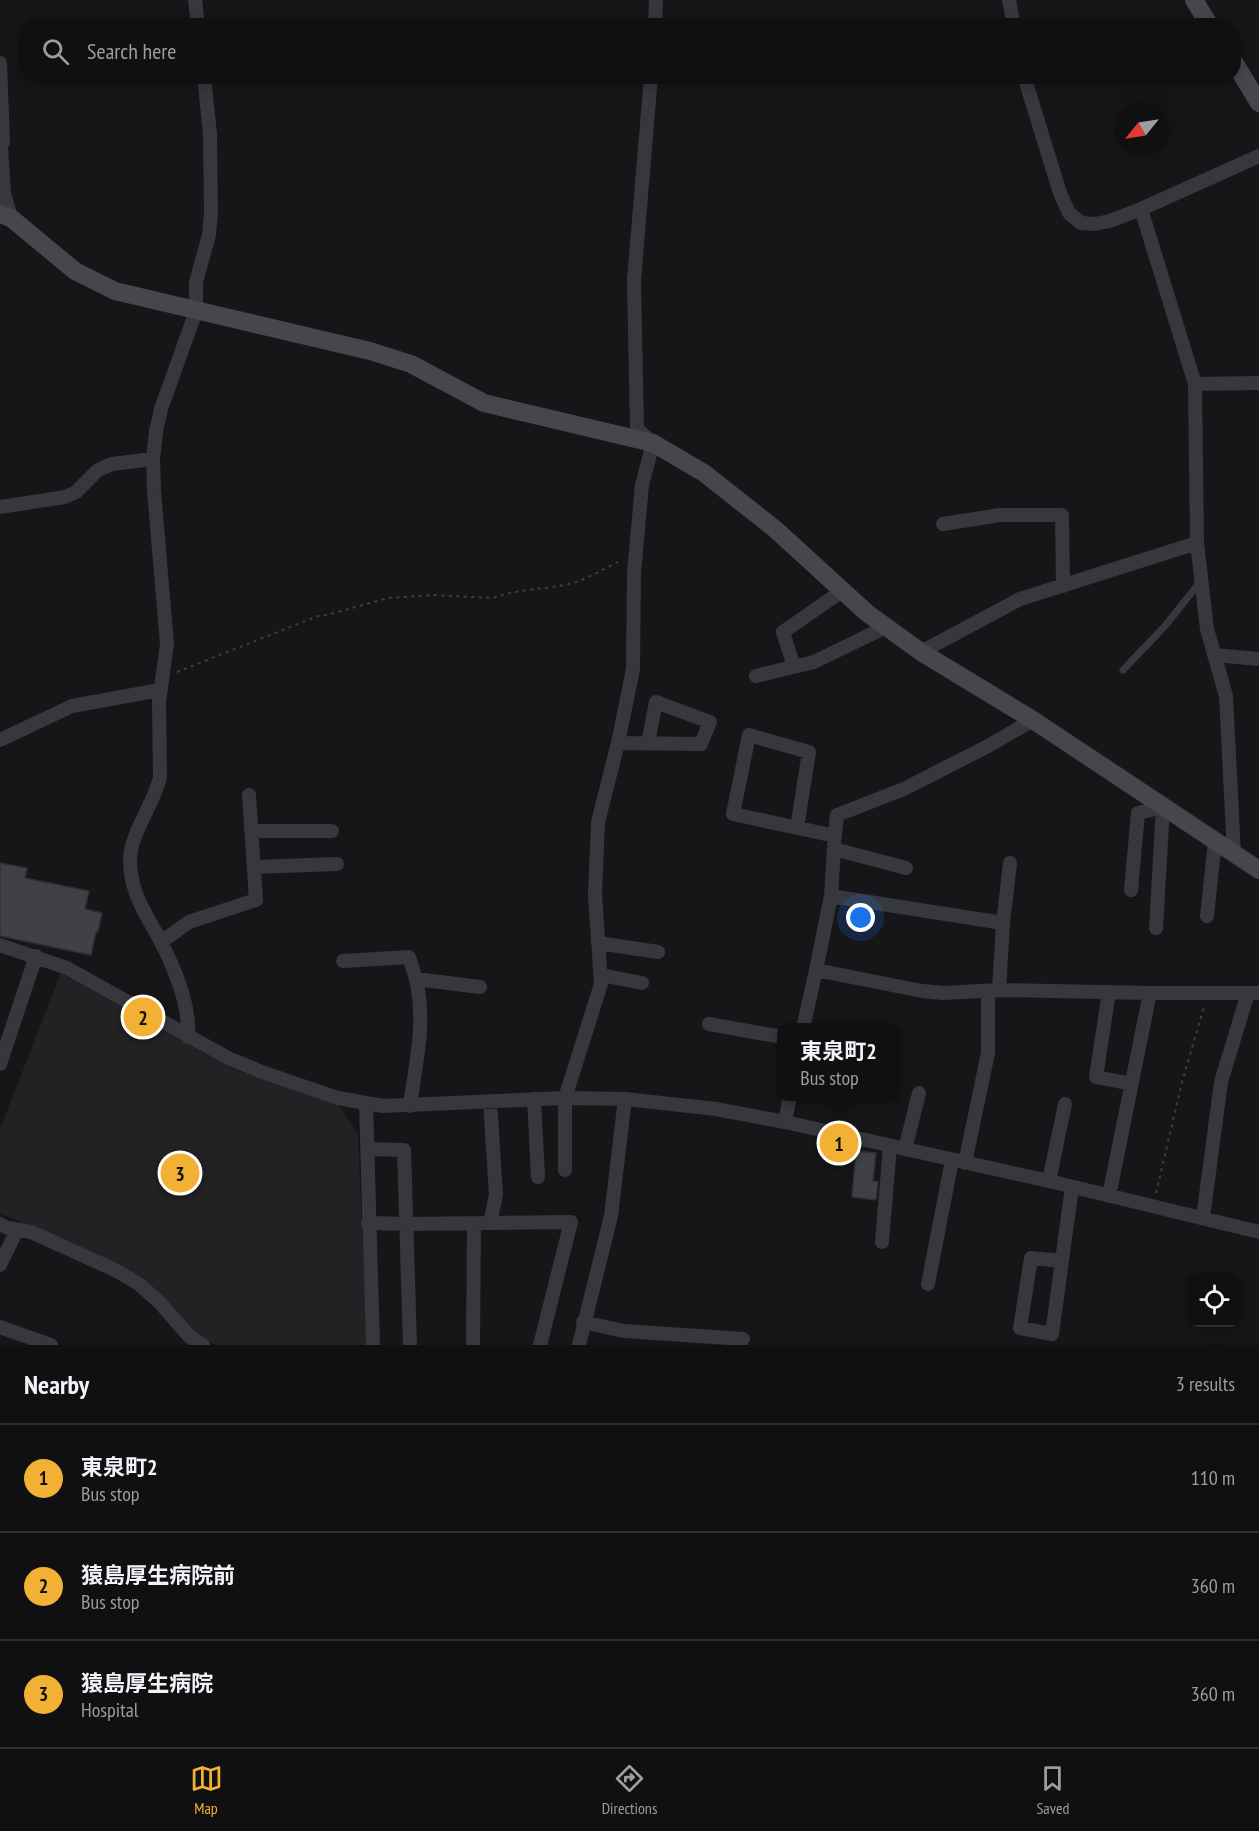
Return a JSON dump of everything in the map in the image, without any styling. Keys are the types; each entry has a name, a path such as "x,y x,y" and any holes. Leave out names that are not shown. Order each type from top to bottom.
{"street":[{"path":"195,0 197,18"},
{"path":"655,18 656,0"},
{"path":"1009,0 1012,18"},
{"path":"1194,0 1205,18"},
{"path":"0,63 5,216 75,271 115,291 370,351 411,364 484,403 653,443"},
{"path":"1241,75 1259,103"},
{"path":"188,1037 189,1021 183,996 161,942 134,891 130,857 137,833 160,777 159,702 167,644 153,459 161,409 196,311 196,282 209,235 210,134 205,84"},
{"path":"650,84 634,280 637,429 653,443 704,473 775,529 842,591 886,627 1033,720 1259,870"},
{"path":"1026,84 1060,193 1069,213 1081,223 1095,224 1110,221 1141,210 1259,156"},
{"path":"1141,210 1195,384 1197,543 1207,629 1226,696 1234,854"},
{"path":"1195,384 1259,383"},
{"path":"565,1170 566,1098 601,984 595,894 598,822 618,743 633,669 634,573 642,485 653,443"},
{"path":"0,507 65,496 76,492 98,470 112,464 153,459"},
{"path":"943,524 1000,515 1062,515 1063,586"},
{"path":"921,651 1020,599 1197,543"},
{"path":"794,667 783,632 842,591"},
{"path":"756,676 814,662 886,627"},
{"path":"1214,656 1259,659"},
{"path":"0,741 72,706 161,684"},
{"path":"618,743 701,744 710,722 656,702 648,743"},
{"path":"804,1023 831,896 837,815 904,789 1033,720"},
{"path":"797,828 809,752 749,735 733,814 797,828 906,868"},
{"path":"161,942 189,922 256,900 249,795"},
{"path":"1131,890 1138,813 1163,807"},
{"path":"1156,927 1163,807"},
{"path":"251,831 332,831"},
{"path":"1207,916 1215,841"},
{"path":"928,1284 988,1053 993,991 1010,863"},
{"path":"254,867 337,864"},
{"path":"831,896 1003,923"},
{"path":"598,943 658,952"},
{"path":"0,945 67,968 228,1058 338,1098 383,1106 566,1098 625,1100 716,1109 785,1122 1049,1181 1259,1232"},
{"path":"0,1064 6,1025 36,956"},
{"path":"343,961 409,957 420,999 421,1033 410,1106"},
{"path":"816,970 943,993 993,991 1253,993 1221,1082 1203,1218"},
{"path":"601,975 642,983"},
{"path":"416,979 480,987"},
{"path":"1110,992 1096,1077 1132,1084"},
{"path":"1109,1196 1150,993"},
{"path":"710,1024 777,1036"},
{"path":"905,1149 919,1093"},
{"path":"534,1099 538,1177"},
{"path":"579,1345 611,1216 625,1100"},
{"path":"490,1101 496,1195 490,1223"},
{"path":"785,1122 789,1101"},
{"path":"366,1103 373,1345"},
{"path":"1049,1181 1065,1104"},
{"path":"882,1242 890,1146"},
{"path":"367,1149 405,1150 410,1345"},
{"path":"1062,1261 1031,1258 1020,1328 1052,1334 1062,1261 1072,1187"},
{"path":"368,1223 571,1222 540,1345"},
{"path":"0,1224 31,1232 115,1270 139,1284 160,1303 188,1341 203,1345"},
{"path":"473,1345 474,1224"},
{"path":"0,1265 17,1230"},
{"path":"584,1322 624,1331 743,1339"},
{"path":"0,1327 51,1345"}],"lane":[{"path":"1123,670 1165,626 1201,580"}],"path":[{"path":"161,684 318,616 345,608 388,597 433,595 493,598 576,582 636,555"},
{"path":"1153,1206 1182,1082 1209,993"}],"shaded area":[{"path":"61,973 233,1069 337,1103 358,1134 367,1345 217,1345 208,1342 194,1333 158,1296 55,1238 0,1213 0,1129"}],"building":[{"path":"0,863 27,868 25,878 89,891 85,909 102,913 91,955 0,936"},
{"path":"856,1151 876,1153 873,1181 878,1182 876,1200 852,1197"}],"place":[{"name":"猿島厚生病院前","path":"143,1017"},
{"name":"東泉町2","path":"839,1143"},
{"name":"猿島厚生病院","path":"180,1173"}]}
